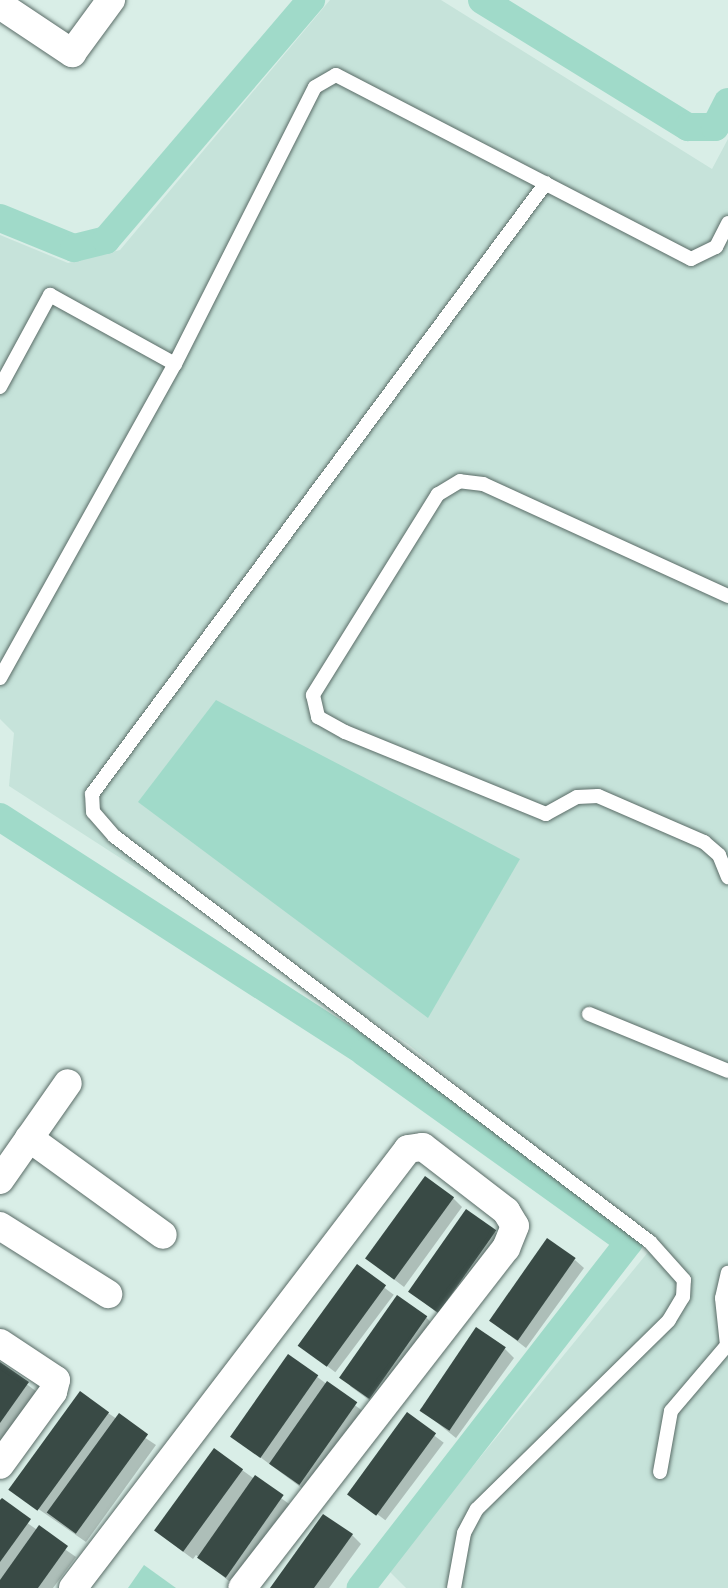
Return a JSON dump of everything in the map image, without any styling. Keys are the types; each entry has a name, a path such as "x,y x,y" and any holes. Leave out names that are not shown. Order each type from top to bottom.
{"street":[{"path":"0,5 72,53 111,0"},
{"path":"0,1180 68,1083"},
{"path":"29,1138 163,1235"},
{"path":"73,1588 408,1149 423,1147 506,1211 515,1226 506,1248 242,1588"},
{"path":"0,1226 108,1294"},
{"path":"0,1343 56,1380 53,1392 0,1465"}],"lane":[{"path":"0,678 175,364 315,87 336,75 691,259 716,247 728,223"},
{"path":"454,1588 464,1533 477,1509 669,1320 683,1297 684,1280 650,1242 114,836 93,812 92,794 546,183"},
{"path":"0,387 50,295 175,364"},
{"path":"728,596 483,484 460,481 438,494 313,695 318,717 345,732 546,814 577,797 598,796 704,842 719,855 728,877"},
{"path":"589,1014 728,1071"},
{"path":"660,1472 671,1411 727,1345 722,1298 728,1273"}],"shaded area":[{"path":"330,0 441,0 712,169 728,139 728,1588 406,1588 388,1570 653,1246 408,1044 9,786 14,733 0,719 0,235 68,263 120,250"},
{"path":"216,700 520,859 428,1018 138,802"},
{"path":"144,1565 176,1588 128,1588"}],"building":[{"path":"425,1176 454,1197 394,1280 365,1259"},
{"path":"466,1209 496,1230 438,1313 408,1292"},
{"path":"547,1238 576,1258 518,1341 489,1321"},
{"path":"357,1264 386,1285 327,1367 298,1346"},
{"path":"397,1295 427,1316 369,1399 339,1378"},
{"path":"476,1327 506,1347 449,1431 420,1411"},
{"path":"288,1354 318,1375 260,1458 230,1437"},
{"path":"0,1362 29,1382 0,1423"},
{"path":"327,1381 357,1402 299,1485 269,1464"},
{"path":"80,1391 109,1412 37,1511 8,1490"},
{"path":"407,1412 436,1433 376,1516 347,1495"},
{"path":"119,1413 148,1434 76,1534 47,1513"},
{"path":"214,1448 243,1469 183,1552 154,1531"},
{"path":"255,1475 284,1495 226,1578 197,1558"},
{"path":"2,1498 31,1519 0,1562 0,1500"},
{"path":"323,1514 353,1534 338,1555 314,1588 270,1588"},
{"path":"39,1525 68,1546 38,1588 0,1588 0,1580"}],"waterway":[{"path":"0,218 74,248 106,240 311,0"},
{"path":"482,0 688,127 715,127 728,102"},
{"path":"0,817 364,1052 629,1242 361,1588"}]}
